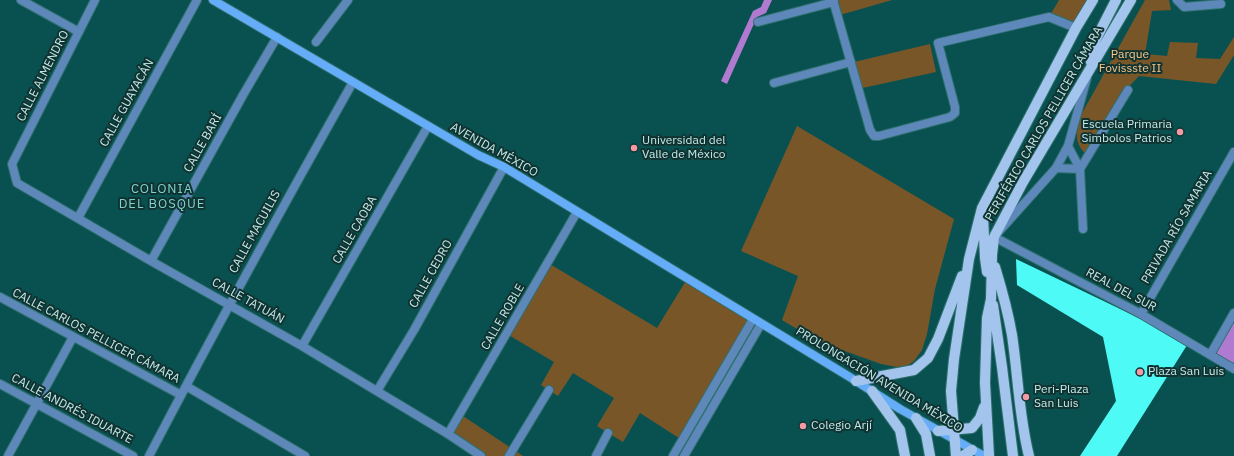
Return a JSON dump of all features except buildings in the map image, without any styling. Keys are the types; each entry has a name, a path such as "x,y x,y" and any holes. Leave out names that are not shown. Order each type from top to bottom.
{"main road":[{"name":"AVENIDA MÉXICO","path":"212,0 478,155 504,167 762,324"},
{"name":"PERIFÉRICO CARLOS PELLICER CÁMARA","path":"956,456 951,391 954,359 969,259 982,208 1076,28 1093,0"},
{"path":"1089,70 1095,41 1116,0"},
{"name":"PERIFÉRICO CARLOS PELLICER CÁMARA","path":"989,456 985,383 987,318 991,298 991,241 1023,182 1131,0"},
{"path":"982,208 991,241 985,258 998,339 1013,456"},
{"path":"992,255 1004,298 1012,336 1024,439 1029,456"},
{"path":"856,381 914,370 928,358 938,339 969,259"},
{"name":"PROLONGACIÓN AVENIDA MÉXICO","path":"762,324 938,431"},
{"path":"986,342 1012,336"},
{"path":"872,391 900,430 905,456"},
{"path":"938,431 954,435 972,428 980,418 986,402"},
{"path":"916,418 926,434 930,456"},
{"name":"PROLONGACIÓN AVENIDA MÉXICO","path":"954,435 972,450 984,456"},
{"path":"963,456 972,450"}],"street":[{"path":"21,0 79,32"},
{"name":"CALLE ALMENDRO","path":"12,164 95,0"},
{"name":"CALLE GUAYACÁN","path":"78,218 197,0"},
{"path":"316,42 348,0"},
{"path":"1177,0 1184,7 1221,4"},
{"path":"758,22 834,1 870,130 874,136 879,136 950,117 955,113 956,107 938,42 1050,17 1076,28"},
{"name":"CALLE BARÍ","path":"151,261 242,95 277,37"},
{"path":"774,83 851,62"},
{"path":"991,241 1056,168 1068,146 1089,70"},
{"name":"CALLE MACUILIS","path":"149,456 230,304 353,82"},
{"path":"1080,169 1128,90"},
{"name":"CALLE CAOBA","path":"302,346 428,126"},
{"path":"1068,146 1080,169 1083,229"},
{"name":"PRIVADA RÍO SAMARIA","path":"1142,314 1234,152"},
{"name":"CALLE TATUÁN","path":"12,164 17,183 302,346 448,434 481,456"},
{"name":"CALLE CEDRO","path":"377,391 414,330 504,167"},
{"path":"1056,168 1080,169"},
{"name":"CALLE ROBLE","path":"448,434 577,212"},
{"name":"REAL DEL SUR","path":"991,241 1142,314 1210,355 1233,366"},
{"name":"CALLE CARLOS PELLICER CÁMARA","path":"0,297 73,338 181,395"},
{"path":"1210,355 1234,313"},
{"path":"673,456 753,319"},
{"path":"684,456 762,324"},
{"path":"8,456 73,338"},
{"name":"CALLE ANDRÉS IDUARTE","path":"0,384 133,456"},
{"path":"186,386 305,456"},
{"path":"509,456 548,390"},
{"path":"596,456 608,433"}],"green space":[{"path":"836,0 892,0 840,15"},
{"path":"1059,0 1093,0 1076,28 1049,17"},
{"name":"Parque Fovissste II","path":"1145,0 1169,0 1171,10 1152,11 1145,54 1167,56 1170,42 1198,43 1196,58 1220,59 1234,37 1234,55 1216,84 1139,76 1117,102 1085,153 1081,149 1077,140 1077,130 1081,115"},
{"path":"930,44 936,72 858,89 854,62"},
{"path":"797,126 954,219 935,289 927,334 922,350 914,361 907,366 897,367 881,364 817,341 782,320 798,276 741,251"},
{"path":"548,263 657,328 687,279 753,319 682,440 640,413 623,442 597,426 614,398 573,373 558,396 541,385 554,362 507,334"},
{"path":"460,414 523,456 481,456 448,434"}],"shaded area":[{"path":"764,0 772,0 766,13 757,17 727,84 721,81 753,11 761,7"},
{"path":"1234,313 1234,362 1231,367 1210,355"}],"place":[{"name":"Escuela Primaria Simbolos Patrios","path":"1180,132"},
{"name":"Universidad del Valle de México","path":"634,148"},
{"name":"Plaza San Luis","path":"1140,372"},
{"name":"Peri-Plaza San Luis","path":"1026,397"},
{"name":"Colegio Arjí","path":"803,426"}],"district":[{"name":"COLONIA DEL BOSQUE","path":"162,196"}]}
